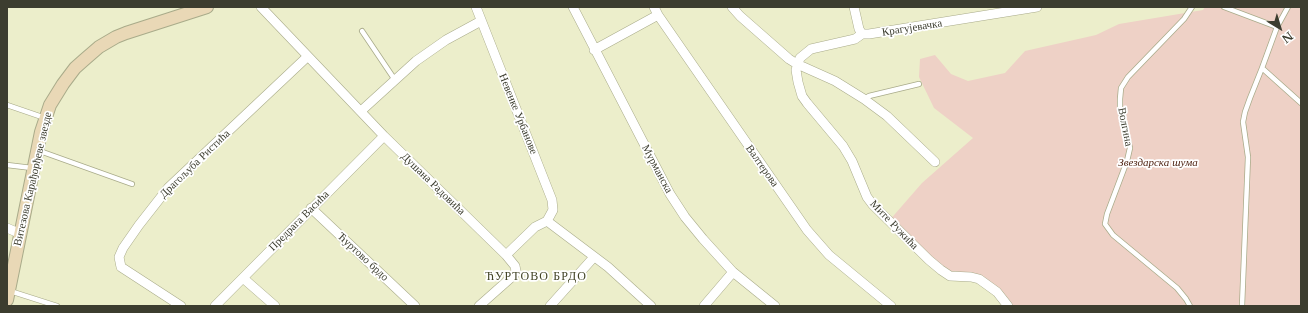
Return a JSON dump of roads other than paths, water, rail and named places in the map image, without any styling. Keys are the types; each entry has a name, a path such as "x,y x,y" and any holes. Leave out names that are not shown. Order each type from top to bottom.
{"main road":[{"name":"Витезова Карађорђеве звезде","path":"8,295 37,150 45,118 50,104 63,84 75,68 99,47 126,33 207,7"}],"street":[{"name":"Душана Радовића","path":"261,7 307,57 384,136 506,255 515,266 516,271 514,275 479,306"},
{"name":"Невенке Урбанове","path":"476,7 551,196 553,210 547,221"},
{"name":"Мурманска","path":"573,7 670,194 685,217 702,239 733,272 775,306"},
{"path":"732,7 740,16 789,59 835,82 864,99 887,116 934,162"},
{"path":"854,7 859,29 862,34"},
{"name":"Крагујевачка","path":"797,64 801,56 811,49 855,39 862,34 864,35 1037,7"},
{"path":"594,50 656,11"},
{"name":"Валтерова","path":"656,11 807,230 829,255 891,306"},
{"path":"361,112 428,52 458,33 481,22"},
{"name":"Драгољуба Ристића","path":"181,306 121,267 119,257 143,218 168,188 307,57"},
{"name":"Мите Ружића","path":"797,64 796,76 802,96 806,103 843,146 852,161 867,197 873,205 923,255 941,270 950,276 979,279 997,292 1008,306"},
{"name":"Предрага Васића","path":"214,306 384,136"},
{"name":"Ћуртово брдо","path":"311,208 415,306"},
{"path":"506,255 535,227 547,221 617,275 652,306"},
{"path":"7,228 21,234"},
{"path":"550,306 594,257"},
{"path":"704,306 733,272"},
{"path":"243,278 275,306"}],"lane":[{"name":"Волгина","path":"1190,306 1177,288 1113,235 1105,224 1107,214 1127,161 1130,148 1120,109 1121,88 1128,77 1188,15 1192,7"},
{"path":"1224,7 1277,27"},
{"path":"1242,306 1248,157 1244,122 1245,112 1277,27 1288,7"},
{"path":"362,31 395,80"},
{"path":"1262,68 1301,103"},
{"path":"864,99 869,96 920,84"},
{"path":"7,105 45,118"},
{"path":"37,150 132,184"},
{"path":"7,164 34,169"},
{"path":"8,295 57,306"}],"district":[{"name":"ЋУРТОВО БРДО","path":"536,277"}],"park label":[{"name":"Звездарска шума","path":"1158,163"}]}
